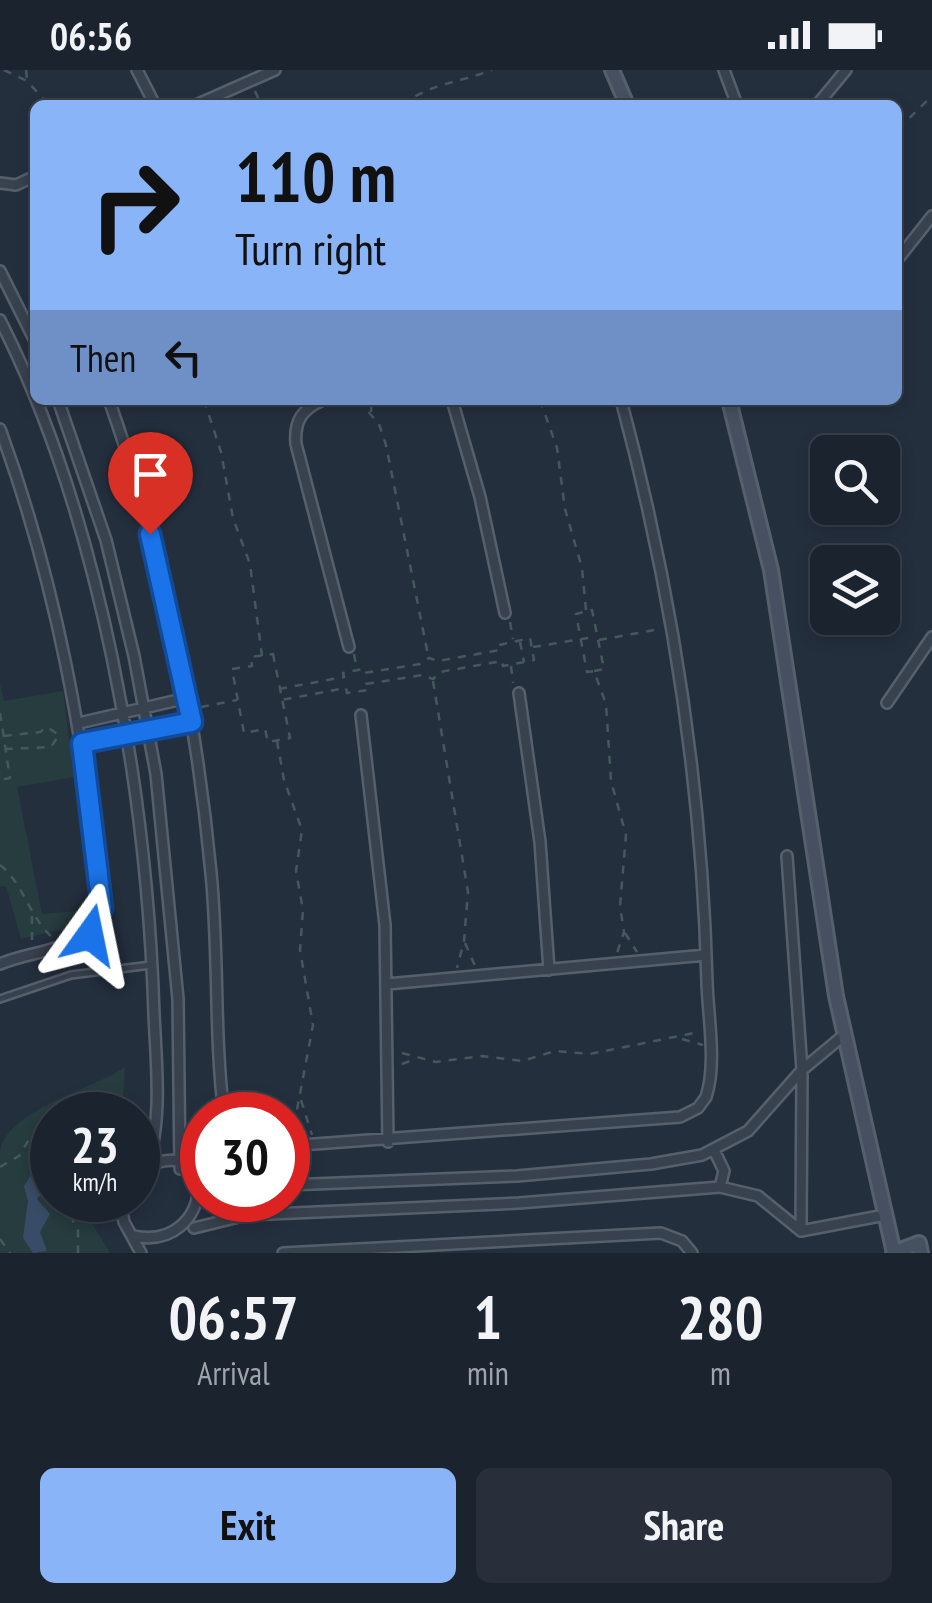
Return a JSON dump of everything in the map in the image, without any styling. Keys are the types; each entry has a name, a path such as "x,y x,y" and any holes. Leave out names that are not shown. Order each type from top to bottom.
{"main road":[{"path":"612,70 625,100"},
{"path":"729,405 771,570 844,1035 894,1253 919,1243 921,1253"}],"street":[{"path":"137,70 152,100"},
{"path":"207,100 275,70"},
{"path":"724,70 735,100"},
{"path":"821,100 846,70"},
{"path":"0,183 16,185 30,178"},
{"path":"902,254 932,216"},
{"path":"0,271 30,331"},
{"path":"0,320 30,397"},
{"path":"33,405 65,486 126,734 152,965 154,1092"},
{"path":"60,405 106,540 148,730 175,950 180,1168 160,1165"},
{"path":"111,405 158,561 192,722 213,894 223,1092"},
{"path":"310,405 299,418 296,444 349,647"},
{"path":"453,405 480,496 504,611"},
{"path":"310,1145 680,1117 698,1108 706,1097 709,1047 698,822 671,627 622,405"},
{"path":"0,429 46,570 79,723 102,908 90,935 0,964"},
{"path":"887,704 932,637"},
{"path":"520,695 540,842 549,970"},
{"path":"79,723 145,708 188,704"},
{"path":"361,715 381,878 388,984 388,1142"},
{"path":"82,743 192,722"},
{"path":"787,856 802,1070 801,1231"},
{"path":"388,984 706,956"},
{"path":"310,1184 516,1176 650,1164 714,1150 748,1131 802,1070 844,1035"},
{"path":"714,1150 724,1171 720,1187"},
{"path":"134,1236 149,1244 166,1245 182,1239 194,1228 247,1215 518,1203 720,1187 758,1196 801,1231 885,1216"},
{"path":"124,1222 141,1253"},
{"path":"194,1228 196,1222"},
{"path":"283,1253 654,1233 676,1237 692,1253"}],"lane":[{"path":"0,999 71,975 152,965"}],"path":[{"path":"4,70 27,81 44,100"},
{"path":"26,70 27,81"},
{"path":"409,100 428,86 456,85 492,70"},
{"path":"251,81 260,100"},
{"path":"902,125 932,96"},
{"path":"204,405 250,564 262,656"},
{"path":"363,405 386,444 428,658"},
{"path":"371,414 372,405"},
{"path":"542,405 556,448 565,509 582,568 586,612"},
{"path":"592,610 598,639 604,670 587,672 576,614 592,610"},
{"path":"504,611 514,642"},
{"path":"532,647 671,627"},
{"path":"428,658 438,661 500,650 499,645 530,638 534,660 503,666 502,661 440,672 433,679"},
{"path":"520,640 524,662"},
{"path":"273,654 278,689 290,738 268,742 265,729 244,733 232,670 252,666 251,658 273,654"},
{"path":"278,689 344,677 342,673 363,668 364,673 420,664 428,658"},
{"path":"510,664 516,698 520,695"},
{"path":"594,671 606,704 611,781 626,835 620,906 624,932 642,961"},
{"path":"280,700 346,688 347,693 368,690 366,684 422,675 433,679"},
{"path":"433,679 468,892 464,941 454,978"},
{"path":"188,704 238,700"},
{"path":"0,713 10,778 0,780"},
{"path":"4,736 40,732 47,726 59,735 51,747 6,750"},
{"path":"277,740 284,780 302,830 296,871 302,910 300,950 312,1025 302,1092"},
{"path":"0,864 14,878 32,914 60,945"},
{"path":"31,951 32,914"},
{"path":"613,964 624,932"},
{"path":"464,941 479,976"},
{"path":"402,1053 446,1062 482,1056 522,1061 555,1051 590,1054 630,1042 680,1038 708,1029"},
{"path":"680,1038 709,1047"},
{"path":"402,1064 417,1058"},
{"path":"310,1128 315,1145"},
{"path":"0,1167 23,1153 30,1140"},
{"path":"74,1222 78,1253"},
{"path":"0,1238 10,1253"}],"green space":[{"path":"0,684 4,701 63,691 74,777 17,787 42,914 89,910 76,926 21,939 6,886 0,887"},
{"path":"125,1067 123,1092 74,1092"},
{"path":"30,1115 30,1222 91,1222 110,1253 0,1253 0,1152 6,1137"}],"water":[{"path":"30,1177 30,1222 46,1222 40,1232 47,1251 33,1253 23,1238 28,1201 24,1186"}],"route":[{"path":"90,935 99,923 102,908 82,743 192,722 150,534"}]}
